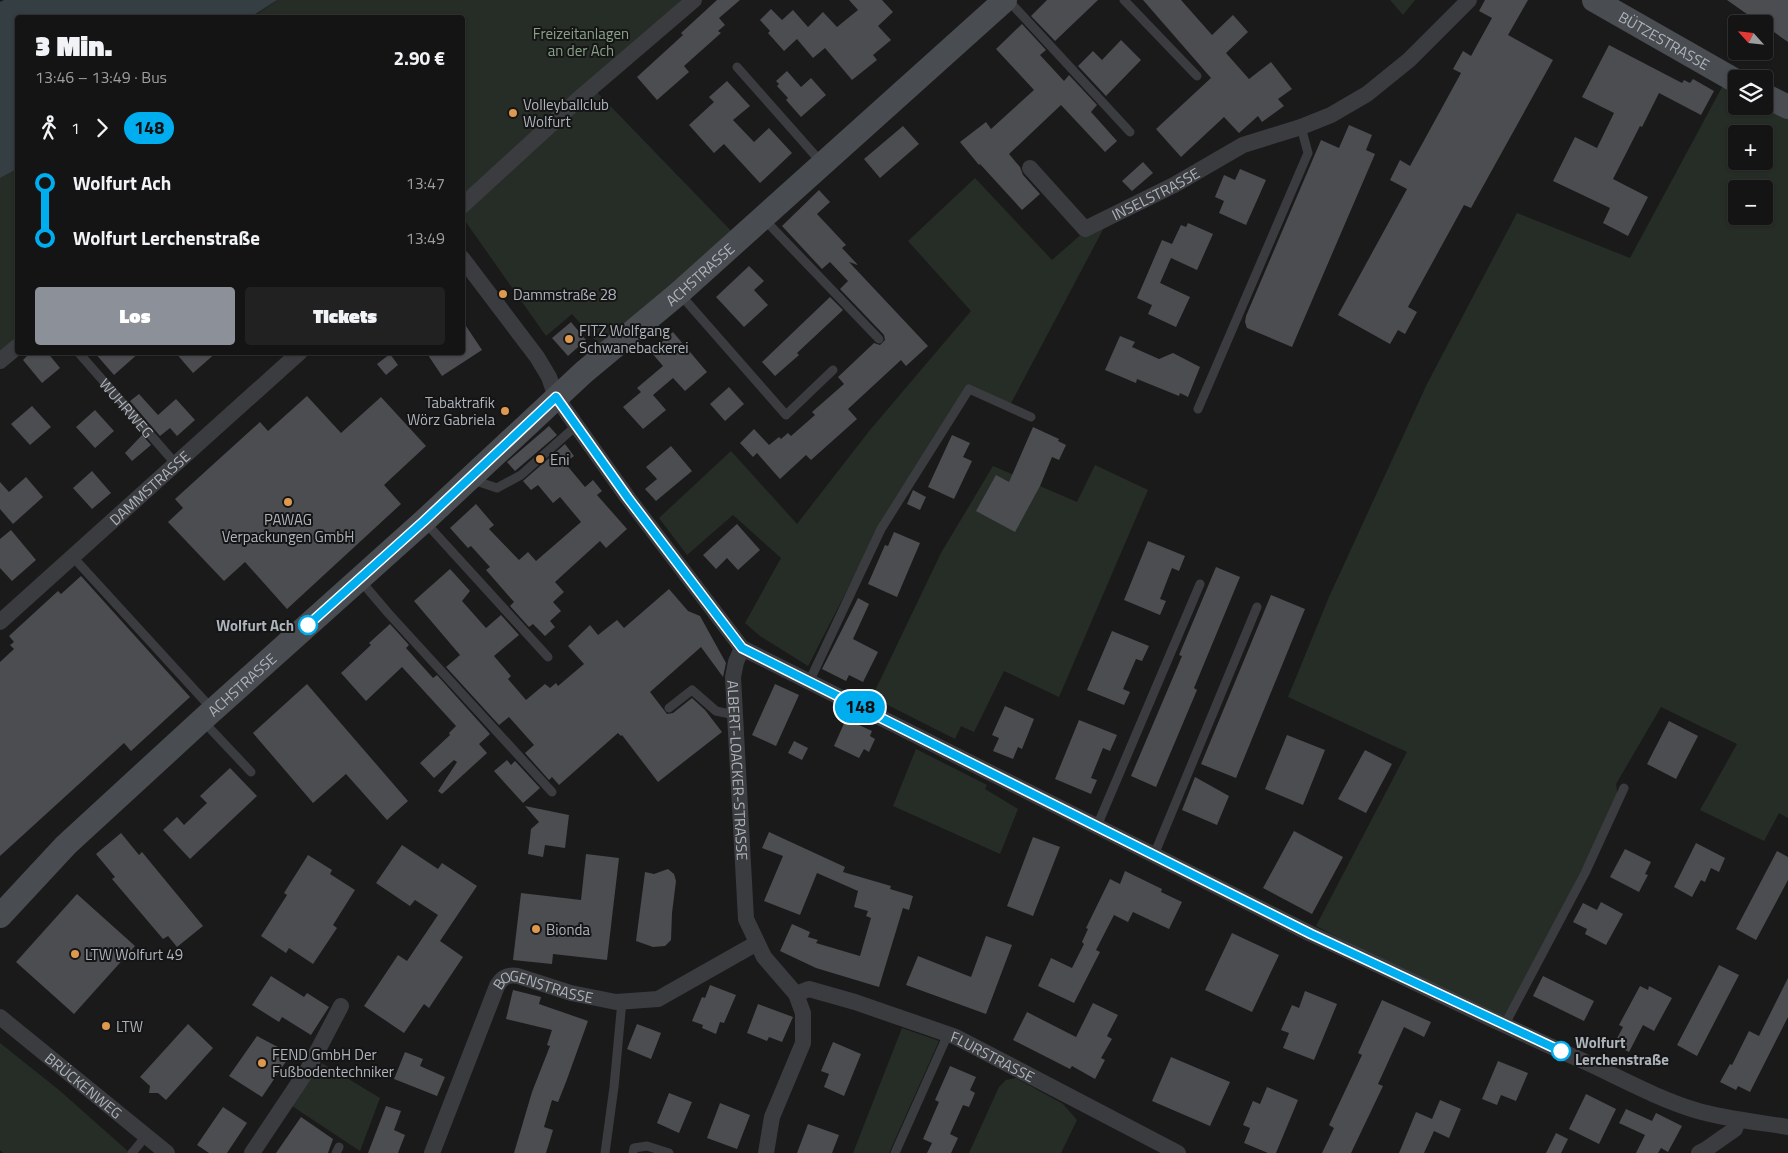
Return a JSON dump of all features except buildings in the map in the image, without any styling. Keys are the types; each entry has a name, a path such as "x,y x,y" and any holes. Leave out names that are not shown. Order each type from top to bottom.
{"main road":[{"name":"ACHSTRASSE","path":"0,916 66,845 360,580 556,397 679,293 1006,0"},
{"name":"BÜTZESTRASSE","path":"1594,0 1728,76"},
{"path":"1773,100 1788,107"}],"street":[{"path":"465,203 583,95 694,0"},
{"name":"INSELSTRASSE","path":"1030,168 1085,229 1174,185 1243,145 1301,127 1331,115 1367,94 1409,60 1469,0"},
{"path":"465,262 536,357 549,377 556,397 578,425 628,498 742,648 1311,934 1504,1026 1694,1110 1738,1120 1788,1127"},
{"path":"0,361 15,348"},
{"name":"DAMMSTRASSE","path":"0,622 297,355"},
{"name":"ALBERT-LOACKER-STRASSE","path":"742,648 736,662 733,677 746,919 764,958 796,994 804,1013 803,1044 772,1117 766,1153"},
{"name":"BOGENSTRASSE","path":"432,1153 500,980 506,976 512,974 571,993 616,1002 658,999 756,943"},
{"name":"FLURSTRASSE","path":"796,994 809,989 855,1002 948,1034 1178,1153"},
{"path":"252,1153 308,1069 341,1006"},
{"name":"BRÜCKENWEG","path":"0,1017 167,1153"},
{"path":"1699,1153 1736,1129 1738,1120"}],"lane":[{"path":"1006,0 1130,132"},
{"path":"1124,0 1197,76"},
{"path":"737,67 823,164"},
{"path":"1198,409 1308,154 1301,127"},
{"path":"763,218 879,339"},
{"path":"679,293 786,415 833,370"},
{"name":"WUHRWEG","path":"81,355 175,463"},
{"path":"809,682 881,529 969,389 1031,417"},
{"path":"470,479 497,488 521,476 578,425"},
{"path":"424,521 548,657"},
{"path":"72,556 208,715 251,772"},
{"path":"360,580 552,792"},
{"path":"1097,826 1200,584"},
{"path":"1154,855 1257,607"},
{"path":"669,708 692,690 716,712 735,715"},
{"path":"1504,1026 1585,873 1624,788"},
{"path":"605,1153 614,1087 622,1001"},
{"path":"895,1153 948,1034"},
{"path":"132,1153 146,1136"},
{"path":"633,1153 634,1148 648,1146 669,1153"}],"green space":[{"name":"Freizeitanlagen an der Ach","path":"277,0 694,0 592,87 738,238 607,354 572,314 546,336 465,221 465,15 255,15"},
{"path":"1390,0 1415,0 1403,15"},
{"path":"1727,78 1728,115 1773,115 1773,107 1788,109 1788,818 1779,813 1764,841 1700,810 1737,744 1661,707 1616,784 1618,798 1504,1023 1316,926 1407,752 1288,697 1329,597 1427,384 1517,213 1630,258"},
{"path":"15,170 15,348 0,361 0,178"},
{"path":"975,178 1052,260 1084,232 1107,222 1010,405 969,389 879,528 808,666 760,636 745,623 781,558 733,515 687,555 659,518 731,451 797,524 870,430 971,311 908,241"},
{"path":"1095,465 1148,490 1059,697 1004,671 974,732 961,726 955,739 872,697 941,553 993,466 1077,502"},
{"path":"916,749 987,785 985,789 1018,809 1000,854 893,806"},
{"path":"902,1028 939,1041 889,1153 853,1153"},
{"path":"0,1043 59,1090 130,1153 3,1153 0,1150"},
{"path":"322,1063 380,1098 360,1151 292,1106"},
{"path":"1016,1078 1063,1104 1077,1120 1061,1153 969,1153 999,1087 1006,1080"}],"shaded area":[{"path":"4,0 277,0 254,15 15,15 15,170 0,178 0,2"}],"bus line":[{"name":"148","path":"308,625 360,580 556,397 578,425 628,498 742,648 1311,934 1561,1051"}],"place":[{"name":"Volleyballclub Wolfurt","path":"513,113"},
{"name":"Dammstraße 28","path":"503,294"},
{"name":"FITZ Wolfgang Schwanebackerei","path":"569,339"},
{"name":"Tabaktrafik Wörz Gabriela","path":"505,411"},
{"name":"Eni","path":"540,459"},
{"name":"PAWAG Verpackungen GmbH","path":"288,502"},
{"name":"Wolfurt Ach","path":"308,625"},
{"name":"Bionda","path":"536,929"},
{"name":"LTW Wolfurt 49","path":"75,954"},
{"name":"LTW","path":"106,1026"},
{"name":"Wolfurt Lerchenstraße","path":"1561,1051"},
{"name":"FEND GmbH Der Fußbodentechniker","path":"262,1063"}]}
